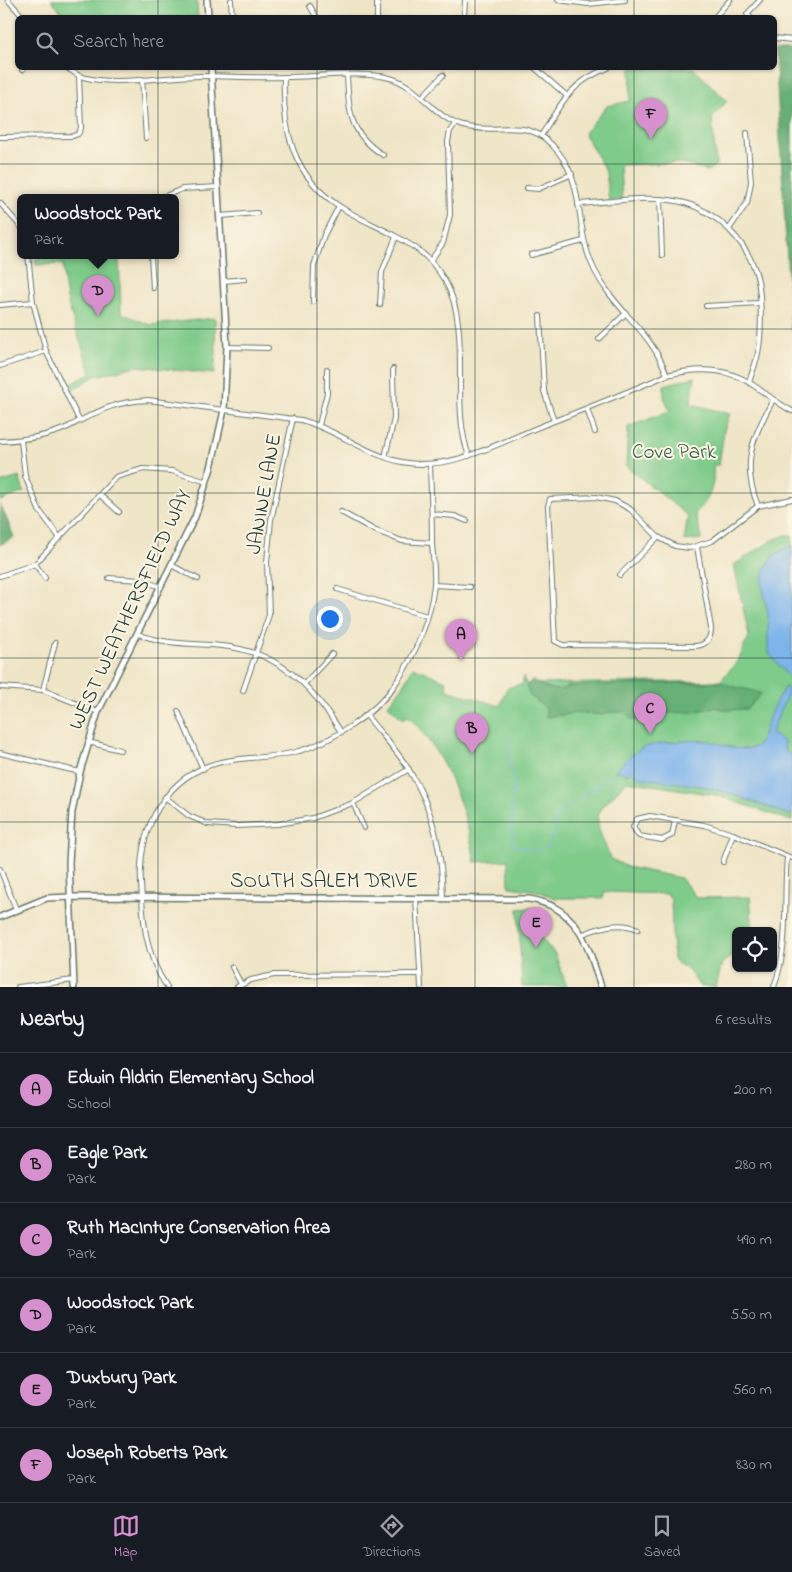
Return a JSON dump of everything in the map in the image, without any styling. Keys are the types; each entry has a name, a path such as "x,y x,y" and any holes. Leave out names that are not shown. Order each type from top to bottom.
{"street":[{"path":"8,0 21,15"},
{"path":"207,0 208,15"},
{"path":"231,0 232,15"},
{"path":"377,0 377,15"},
{"path":"464,15 465,0"},
{"path":"558,0 588,2 625,0"},
{"path":"717,15 730,0"},
{"path":"748,15 760,0"},
{"path":"310,6 315,15"},
{"path":"777,39 792,40"},
{"path":"70,70 79,76 104,80 211,76 284,78 347,76 390,78 423,96 436,112 455,124 471,128 517,128 541,136 559,152 572,174 583,241 600,280 649,339 667,375"},
{"name":"WEST WEATHERSFIELD WAY","path":"74,987 70,897 71,829 80,772 98,712 195,517 208,482 224,410 227,347 221,216 211,70"},
{"path":"538,70 566,95"},
{"path":"541,136 566,95 590,75 603,70"},
{"path":"423,96 443,75"},
{"path":"0,137 73,136 78,134 81,128 79,76"},
{"path":"347,76 349,111 354,125 360,137 383,156"},
{"path":"284,78 284,110 288,135 296,157 306,176 339,206 416,247 431,260 446,284 457,315 461,430 469,456"},
{"path":"142,79 146,138"},
{"path":"431,260 443,243 450,215 448,142 450,131 455,124"},
{"path":"729,229 747,203 751,182 747,133"},
{"path":"527,188 538,189 572,174"},
{"path":"171,194 182,190 218,187"},
{"path":"660,199 662,255"},
{"path":"578,204 660,199 685,204 705,211 729,229 742,245 756,273 761,326 758,353 749,382"},
{"path":"0,203 17,222"},
{"path":"313,302 314,266 324,235 339,206"},
{"path":"0,212 5,207"},
{"path":"221,216 257,213"},
{"path":"380,305 382,272 396,237"},
{"path":"531,255 583,241"},
{"path":"28,259 33,302 46,351 80,420"},
{"path":"151,259 153,288"},
{"path":"224,281 245,279"},
{"path":"0,305 33,302"},
{"path":"706,306 759,303"},
{"path":"599,339 626,312"},
{"path":"540,316 544,391 554,421"},
{"path":"227,347 268,348"},
{"path":"0,366 46,351"},
{"path":"385,457 394,419 393,368"},
{"path":"319,425 327,394 327,369"},
{"path":"0,441 21,440 54,432 123,402 148,400 294,418 319,425 385,457 403,462 430,465 469,456 667,375 686,371 713,370 749,382 773,400 792,411"},
{"path":"758,506 752,490 750,470 752,441 773,400"},
{"path":"587,409 595,432"},
{"name":"JANINE LANE","path":"243,691 269,614 267,562 271,520 294,418"},
{"path":"21,440 25,476 39,510 60,538"},
{"path":"167,987 150,953 144,930 140,865 142,845 150,821 165,798 183,781 203,769 225,761 290,754 316,745 341,732 366,715 394,688 416,648 427,616 434,585 430,465"},
{"path":"0,576 35,564 101,496 116,477 143,469 172,470 208,482"},
{"path":"101,496 119,512"},
{"path":"697,548 712,628 708,641 696,646 557,643 554,638 548,506 550,499 596,497 615,501 634,513 658,537 678,547 697,548 712,541 758,506 792,498"},
{"path":"342,512 374,530 402,541 432,544"},
{"path":"432,514 455,516 467,521"},
{"path":"620,576 658,537"},
{"path":"35,564 45,578"},
{"path":"172,566 198,579"},
{"path":"109,578 141,580 161,588"},
{"path":"434,585 470,587"},
{"path":"337,588 427,616"},
{"path":"138,634 157,642 222,646 257,653 284,668 305,683 321,702 341,732"},
{"path":"43,690 54,643"},
{"path":"305,683 332,654"},
{"path":"0,687 43,690 98,712"},
{"path":"178,711 203,769"},
{"path":"366,715 409,769 426,802 438,839 442,865 443,898"},
{"path":"88,742 120,750"},
{"path":"0,753 80,772"},
{"path":"165,798 189,816 221,826 263,826 313,818 353,803 409,769"},
{"path":"353,803 364,828"},
{"path":"675,820 672,835 662,840 639,836 633,827 637,818 642,816 675,820 733,834 789,857 784,894 785,944 774,987"},
{"path":"723,862 733,834"},
{"path":"0,869 16,909"},
{"name":"SOUTH SALEM DRIVE","path":"0,917 47,898 70,897 522,898 539,901 567,916 583,934 601,987"},
{"path":"416,898 421,987"},
{"path":"583,934 606,926 626,926 638,929"},
{"path":"232,967 239,986 265,976 282,974 420,974"},
{"path":"18,987 74,980"}],"green space":[{"path":"51,0 197,0 198,15 63,15"},
{"path":"777,50 792,50 791,330 776,70"},
{"path":"631,70 695,70 727,101 712,118 716,165 708,171 679,163 620,165 622,199 609,202 606,172 584,133 607,106 630,101"},
{"path":"35,259 119,259 121,313 150,325 215,318 216,354 214,374 136,366 93,377 71,391 68,386 91,373 69,307 63,264 36,265"},
{"name":"Cove Park","path":"695,377 691,404 730,414 724,430 719,465 713,465 712,486 708,498 695,514 702,539 684,541 688,516 626,466 628,427 670,411 664,397 664,385"},
{"path":"19,477 24,492 0,501 0,483"},
{"path":"0,503 14,537 0,545"},
{"path":"786,535 792,535 792,821 715,795 627,781 601,809 598,816 600,832 611,859 627,867 681,878 697,898 750,897 753,927 732,927 732,956 722,963 716,987 700,987 689,971 673,960 671,899 667,894 604,892 603,898 555,898 538,891 509,887 508,860 475,862 460,803 444,765 433,747 408,716 402,719 388,705 404,685 413,667 446,681 447,690 500,706 507,688 523,684 523,677 526,684 720,681 738,661 749,636 734,565 773,540"},
{"path":"532,680 545,687 554,689 569,686 722,682 761,694 747,709 726,710 715,707 694,712 665,713 643,721 632,720 625,712 609,712 603,715 579,713 546,717 546,708 530,696 526,686"},
{"path":"518,909 542,910 534,930 555,954 567,987 522,987"}],"water":[{"path":"792,545 792,677 790,678 768,650 768,614 762,584 765,569 774,555"},
{"path":"787,687 788,693 771,733 784,742 784,749 792,755 792,816 728,793 701,786 639,778 632,771 626,774 620,771 614,772 640,749 653,745 673,742 709,741 742,749 754,747 760,743 772,710 784,688"}],"waterway":[{"path":"507,738 510,746 508,761 515,780 511,803 513,845 535,851 548,846 556,826 555,817 615,772"}],"place":[{"name":"Joseph Roberts Park","path":"651,139"},
{"name":"Woodstock Park","path":"98,316"},
{"name":"Edwin Aldrin Elementary School","path":"461,660"},
{"name":"Ruth MacIntyre Conservation Area","path":"650,734"},
{"name":"Eagle Park","path":"472,754"},
{"name":"Duxbury Park","path":"536,948"}]}
